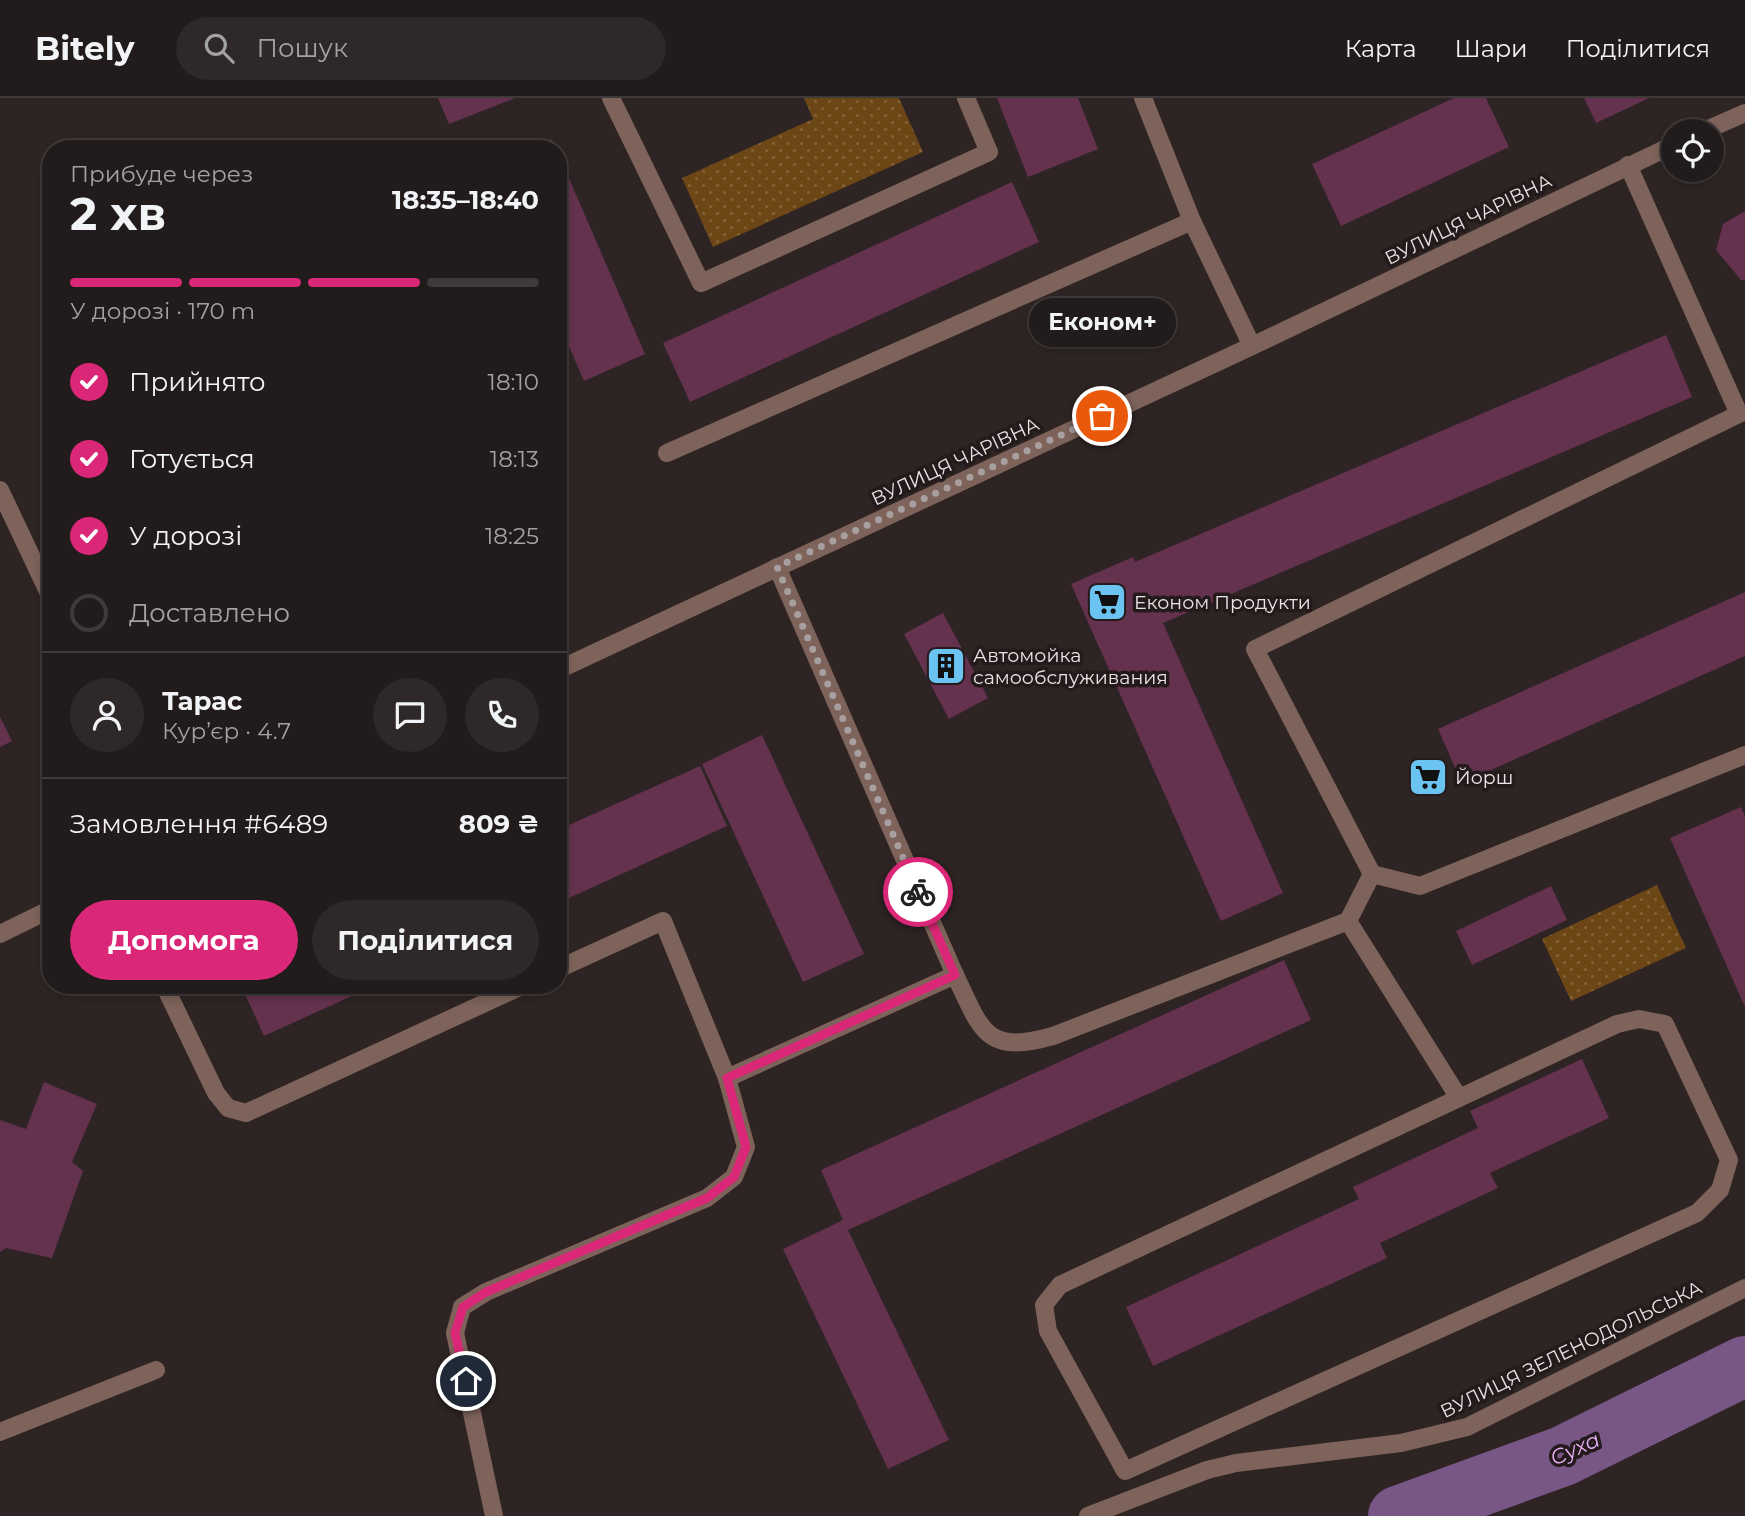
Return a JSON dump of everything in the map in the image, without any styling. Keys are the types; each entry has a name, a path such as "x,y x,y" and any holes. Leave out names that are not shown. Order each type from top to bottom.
{"street":[{"path":"611,98 701,283 989,152 966,98"},
{"path":"1143,98 1192,221 1252,346"},
{"path":"1724,122 1745,113"},
{"name":"ВУЛИЦЯ ЧАРІВНА","path":"567,666 1252,346 1661,150"},
{"path":"1628,165 1739,414 1255,649 1372,874 1420,886 1745,755"},
{"path":"667,453 1192,221"},
{"path":"0,490 42,579"},
{"path":"777,567 955,975 979,1026 1000,1042 1023,1044 1053,1036 1348,921 1372,874"},
{"path":"0,934 42,913"},
{"path":"494,1516 455,1333 463,1307 486,1292 707,1198 734,1177 746,1147 727,1078 663,921 567,965"},
{"path":"1348,921 1459,1098"},
{"path":"727,1078 955,975"},
{"path":"168,994 216,1093 228,1108 246,1113 504,994"},
{"path":"1125,1471 1697,1213 1720,1190 1730,1160 1665,1024 1639,1019 1618,1024 1060,1285 1044,1305 1048,1331 1125,1471 1136,1497"},
{"name":"ВУЛИЦЯ ЗЕЛЕНОДОЛЬСЬКА","path":"1088,1516 1207,1470 1236,1462 1401,1443 1467,1427 1745,1288"},
{"path":"0,1432 156,1370"}],"shaded area":[{"path":"804,98 899,98 923,152 713,247 682,178 813,119"},
{"path":"1657,885 1686,948 1571,1001 1542,939"}],"building":[{"path":"438,98 515,98 449,124"},
{"path":"997,98 1078,98 1098,149 1028,177"},
{"path":"1454,98 1486,98 1509,147 1341,226 1312,164"},
{"path":"1584,98 1649,98 1596,123"},
{"path":"567,174 645,354 584,381 567,342"},
{"path":"1012,182 1039,242 690,402 663,343"},
{"path":"1745,211 1745,280 1741,280 1716,250 1723,224"},
{"path":"1666,335 1692,397 1163,623 1283,893 1221,921 1071,584 1133,557 1135,562"},
{"path":"1745,592 1745,656 1462,783 1438,729"},
{"name":"Автомойка самообслуживания","path":"943,613 988,698 949,719 904,634"},
{"path":"0,717 12,741 0,747"},
{"path":"762,735 864,954 803,982 702,764"},
{"path":"700,766 727,826 567,899 567,826"},
{"path":"1741,807 1745,816 1745,1007 1670,838"},
{"path":"1551,886 1567,920 1472,965 1456,931"},
{"path":"1284,960 1311,1020 848,1230 949,1440 888,1469 783,1249 843,1220 821,1170"},
{"path":"245,994 356,994 264,1036"},
{"path":"1582,1059 1609,1118 1490,1173 1498,1188 1380,1243 1387,1258 1153,1366 1126,1307 1359,1199 1353,1187 1478,1128 1470,1111"},
{"path":"44,1082 97,1104 72,1162 83,1171 52,1258 6,1248 0,1252 0,1120 26,1129"}],"waterway":[{"name":"Суха","path":"1398,1516 1563,1456 1745,1366"}],"way so far":[{"path":"918,892 777,567 1102,416"}],"place":[{"name":"Економ+","path":"1102,416"},
{"name":"Економ Продукти","path":"1107,602"},
{"name":"Автомойка самообслуживания","path":"946,666"},
{"name":"Йорш","path":"1428,777"}],"route":[{"path":"466,1381 455,1333 463,1307 486,1292 707,1198 734,1177 746,1147 727,1078 955,975 918,892"}]}
